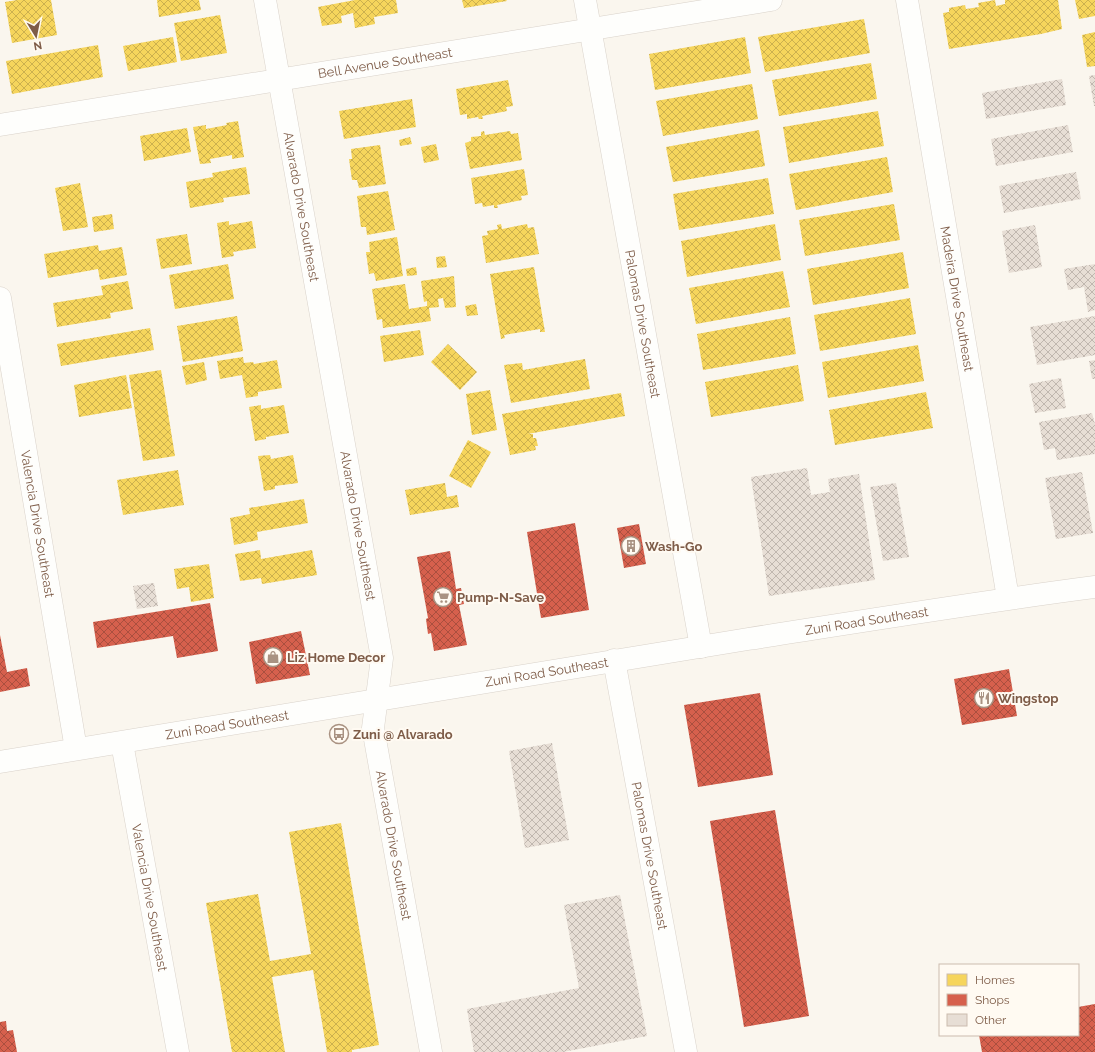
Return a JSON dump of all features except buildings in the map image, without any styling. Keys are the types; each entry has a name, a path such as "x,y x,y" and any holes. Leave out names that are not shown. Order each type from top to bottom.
{"street":[{"name":"Alvarado Drive Southeast","path":"265,0 382,658 373,728 431,1052"},
{"name":"Palomas Drive Southeast","path":"585,0 701,647"},
{"name":"Bell Avenue Southeast","path":"0,125 280,81 770,0"},
{"name":"Madeira Drive Southeast","path":"907,0 1008,598"},
{"name":"Valencia Drive Southeast","path":"0,298 76,750"},
{"name":"Zuni Road Southeast","path":"0,762 376,701 614,660 1008,598 1095,587"},
{"name":"Palomas Drive Southeast","path":"614,660 686,1052"},
{"name":"Valencia Drive Southeast","path":"122,743 178,1052"}],"place":[{"name":"Wash-Go","path":"631,546"},
{"name":"Pump-N-Save","path":"443,597"},
{"name":"Liz Home Decor","path":"273,657"},
{"name":"Wingstop","path":"984,698"},
{"name":"Zuni @ Alvarado","path":"339,734"}]}
